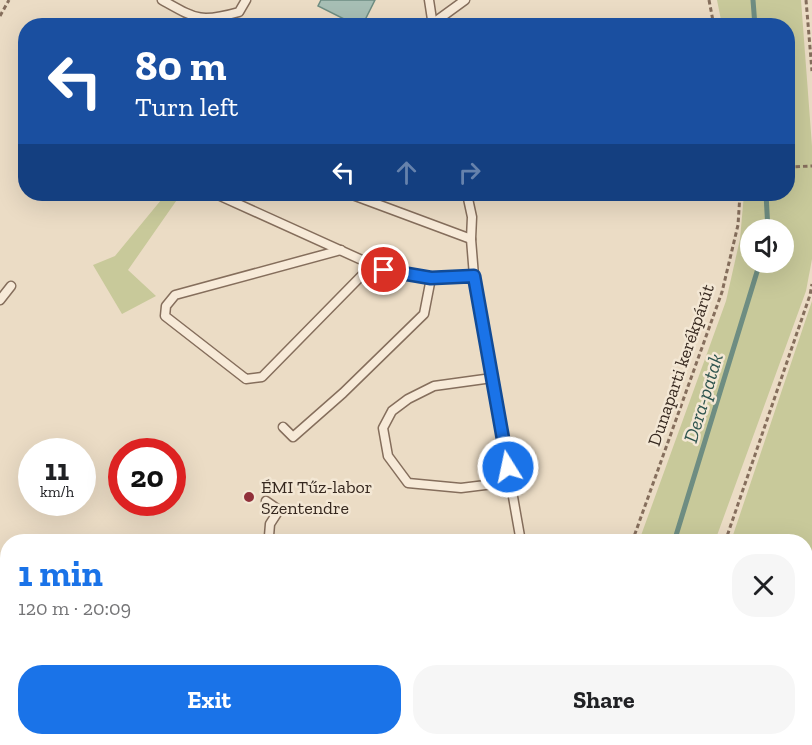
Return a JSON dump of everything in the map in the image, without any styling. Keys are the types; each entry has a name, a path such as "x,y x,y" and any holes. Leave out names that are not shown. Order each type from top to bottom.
{"lane":[{"path":"162,0 193,17 216,18 239,12 246,0"},
{"path":"429,0 432,18"},
{"path":"442,18 465,0"},
{"path":"232,201 384,270 431,278 474,276"},
{"path":"369,201 471,239"},
{"path":"468,201 472,218 474,276 520,534"},
{"path":"341,250 176,295 166,306 165,316 246,379 262,377 372,265"},
{"path":"283,427 293,437 343,393 424,314 431,278"},
{"path":"0,300 11,286"},
{"path":"492,378 434,386 408,399 392,411 383,428 388,456 408,483 461,488 510,482"},
{"path":"266,501 279,510 270,524 269,534"}],"path":[{"path":"0,16 9,0"},
{"path":"710,0 713,18"},
{"path":"806,0 812,70"},
{"path":"795,167 812,166"},
{"name":"Dunaparti kerékpárút","path":"636,534 722,292 738,225 740,201"},
{"path":"727,534 812,284"}],"green space":[{"path":"717,0 801,0 812,146 812,259 806,291 718,534 642,534 726,301 740,239 740,273 794,273 794,219 742,219 743,201 795,201 795,18 721,18"},
{"path":"160,201 176,201 128,270 156,296 122,314 93,265 115,256"},
{"path":"812,301 812,534 733,534"}],"shaded area":[{"path":"321,0 375,0 366,18 342,18 318,6"}],"waterway":[{"name":"Dera-patak","path":"753,0 754,18"},
{"name":"Dera-patak","path":"766,201 767,219"},
{"name":"Dera-patak","path":"676,534 757,273"}],"place":[{"name":"ÉMI Tűz-labor Szentendre","path":"249,497"}],"route":[{"path":"384,270 431,278 474,276 508,467"}]}
